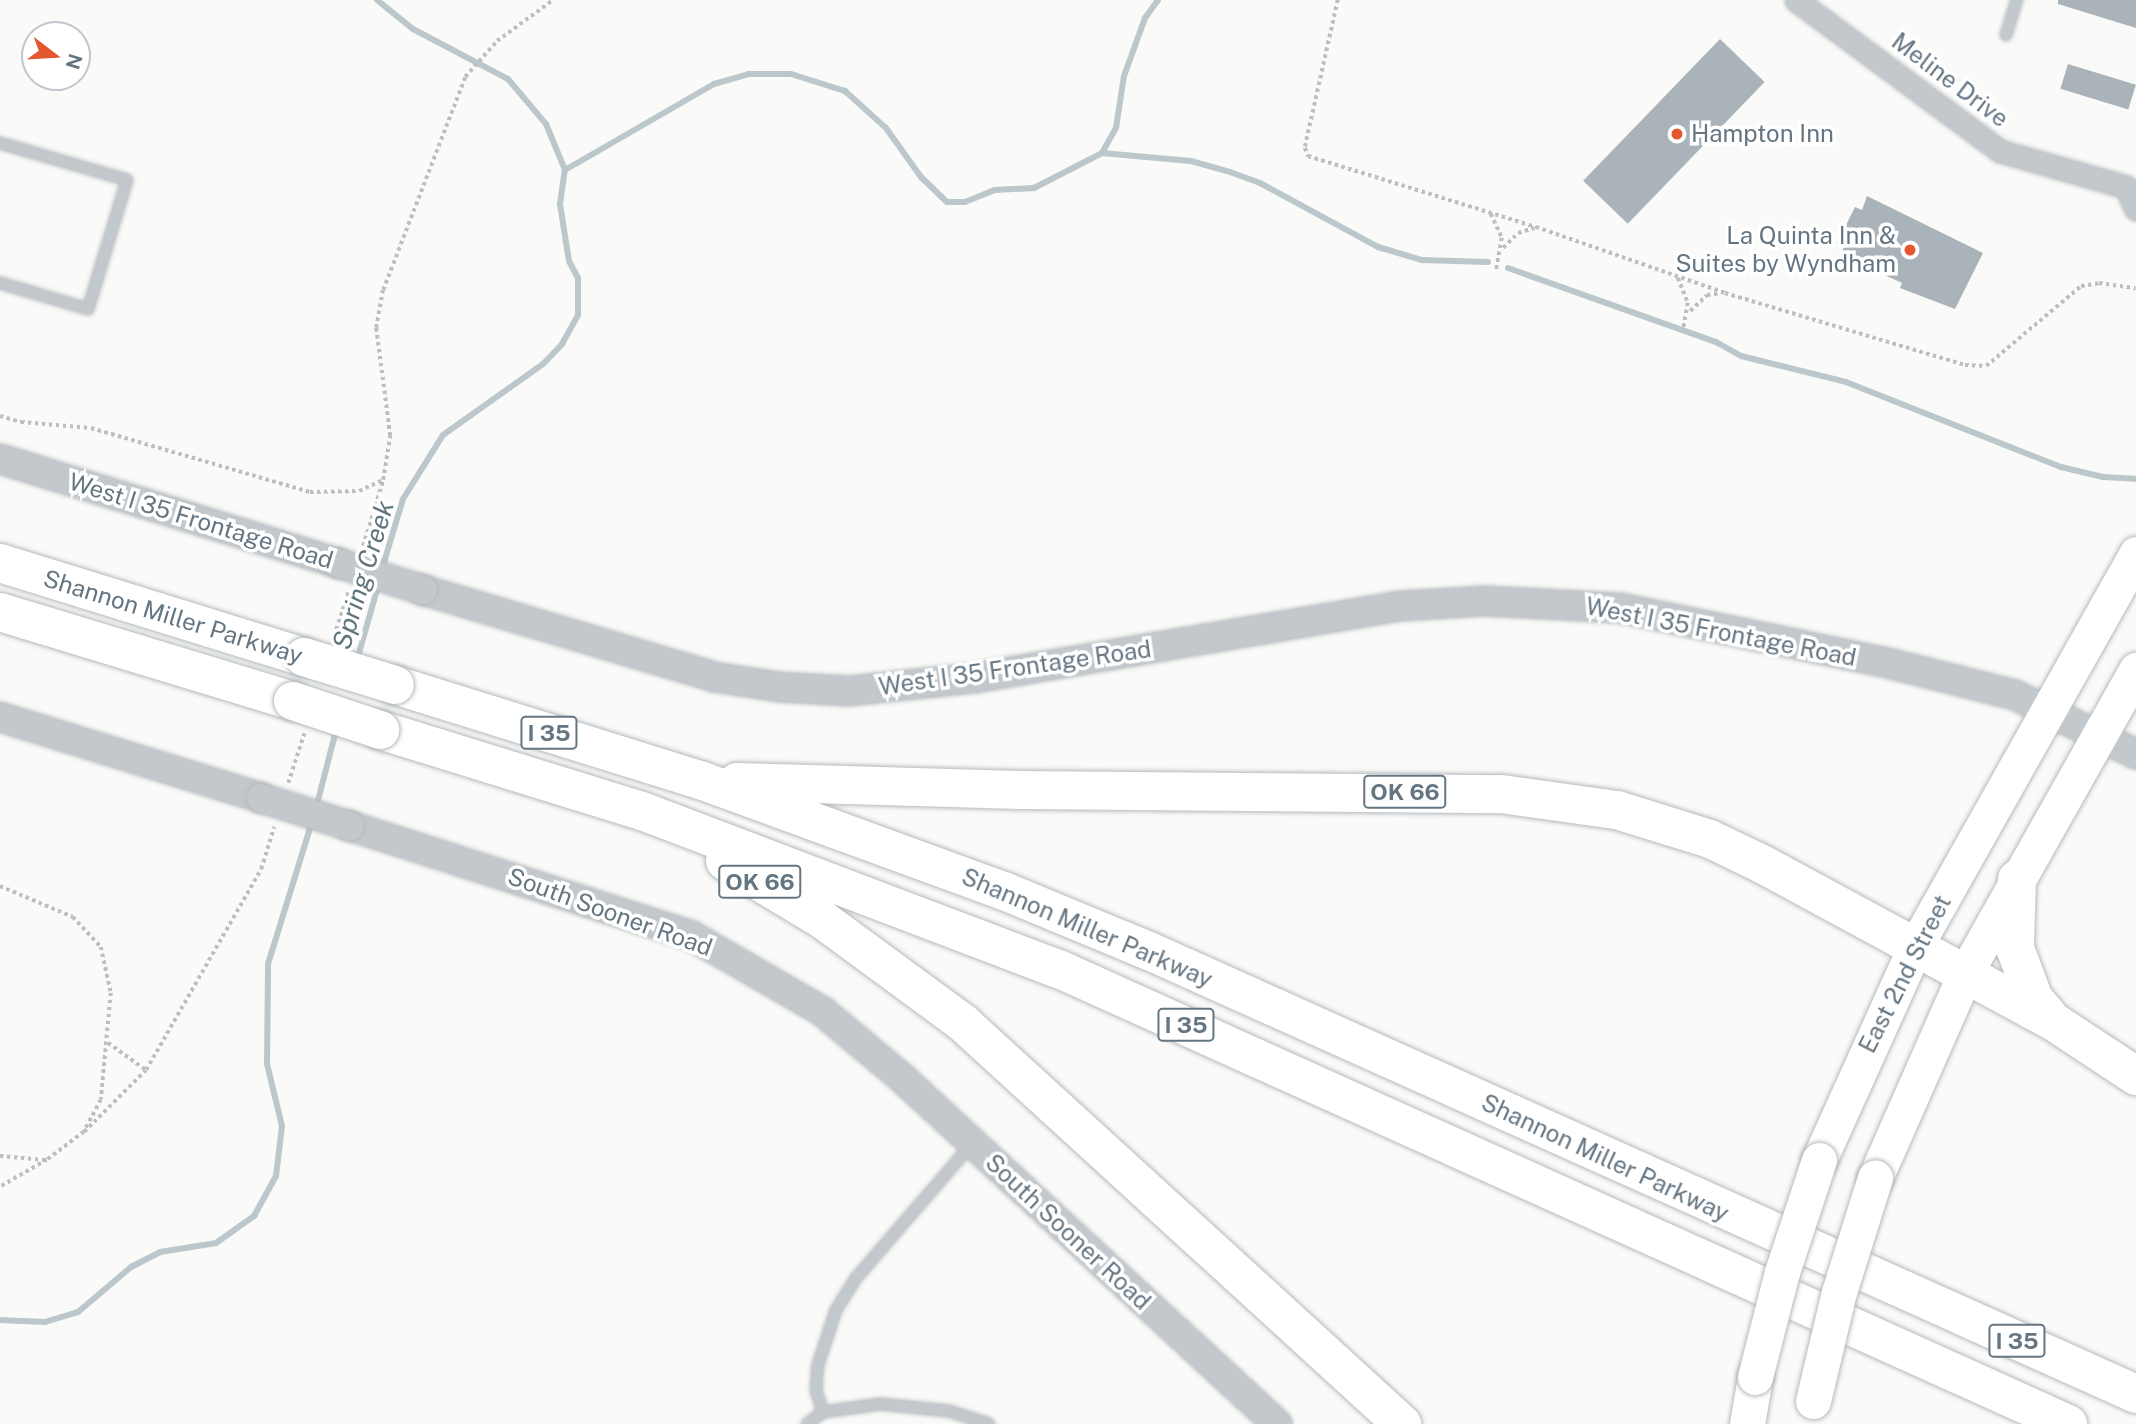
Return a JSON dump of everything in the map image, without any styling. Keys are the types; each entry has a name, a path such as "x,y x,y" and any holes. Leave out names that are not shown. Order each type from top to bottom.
{"highway":[{"name":"Shannon Miller Parkway","path":"0,563 703,781 1003,891 1149,951 2136,1394"},
{"name":"Shannon Miller Parkway","path":"0,612 642,811 1059,970 2068,1424"},
{"name":"OK 66","path":"703,781 1020,790 1501,793 1565,800 1710,839 1966,972"},
{"name":"OK 66","path":"642,811 823,920 963,1023 1402,1424"},
{"path":"2017,879 2015,948 2034,999 2051,1020"},
{"path":"1966,972 2051,1020 2136,1076"}],"main road":[{"name":"East 2nd Street","path":"1747,1424 1755,1377 1782,1272 1819,1160 1916,945 2136,554"},
{"path":"1811,1413 1839,1292 1875,1178 1966,972 2136,670"}],"street":[{"name":"Meline Drive","path":"1796,0 2000,151 2131,183 2128,200 2136,209"},
{"name":"West I 35 Frontage Road","path":"0,458 654,662 779,687 913,687 1375,609 1485,601 1556,602 1666,616 1858,657 2015,695 2101,734"},
{"name":"South Sooner Road","path":"0,718 631,914 740,961 822,1011 972,1144 1277,1424"},
{"path":"2101,734 2136,754"}],"lane":[{"path":"2006,35 2017,0"},
{"path":"0,143 127,180 88,309 0,283"},
{"path":"823,1412 817,1391 818,1366 836,1310 857,1277 972,1144"},
{"path":"807,1424 823,1412 903,1404 949,1411 989,1424"}],"path":[{"path":"1338,0 1317,106 1305,148 1308,156 1536,227 1725,293 1897,347 1979,367 1992,362 2081,286 2136,288"},
{"path":"1490,213 1501,230 1503,248 1496,271"},
{"path":"1503,248 1518,233 1536,227"},
{"path":"1677,276 1689,312"},
{"path":"1683,330 1689,312 1707,295 1725,293"},
{"path":"0,416 21,422 91,428 310,492 359,491 383,480"},
{"path":"0,886 73,917 101,947 111,993 101,1100 84,1132 47,1160 0,1186"},
{"path":"107,1042 146,1070"},
{"path":"0,1156 47,1160"}],"building":[{"path":"2058,0 2136,0 2136,28 2058,4"},
{"name":"Hampton Inn","path":"1720,39 1765,82 1628,224 1583,181"},
{"path":"2068,64 2136,85 2128,110 2060,89"},
{"name":"La Quinta Inn & Suites by Wyndham","path":"1867,196 1983,253 1955,309 1900,288 1902,283 1841,255 1844,246 1837,243 1855,207 1862,210"}],"waterway":[{"path":"377,0 413,29 508,79 546,124 565,170"},
{"name":"Spring Creek","path":"565,170 714,84 748,74 791,74 845,91 886,128 921,177 947,202 965,202 995,190 1034,188 1102,153 1116,128 1124,76 1145,18 1158,0"},
{"path":"1102,153 1191,161 1230,172 1260,183 1378,247 1422,260 1488,262"},
{"name":"Spring Creek","path":"382,569 403,499 443,435 543,364 562,344 578,315 578,278 569,261 560,204 565,170"},
{"path":"1508,268 1716,342 1741,356 1846,382 2061,467 2103,477 2136,479"},
{"name":"Spring Creek","path":"357,660 379,583"},
{"name":"Spring Creek","path":"316,808 337,727"},
{"name":"Spring Creek","path":"0,1320 45,1322 78,1312 131,1267 160,1252 216,1243 254,1216 276,1176 282,1126 267,1064 268,964 312,822"}],"place":[{"name":"Hampton Inn","path":"1677,134"},
{"name":"La Quinta Inn & Suites by Wyndham","path":"1910,250"}]}
